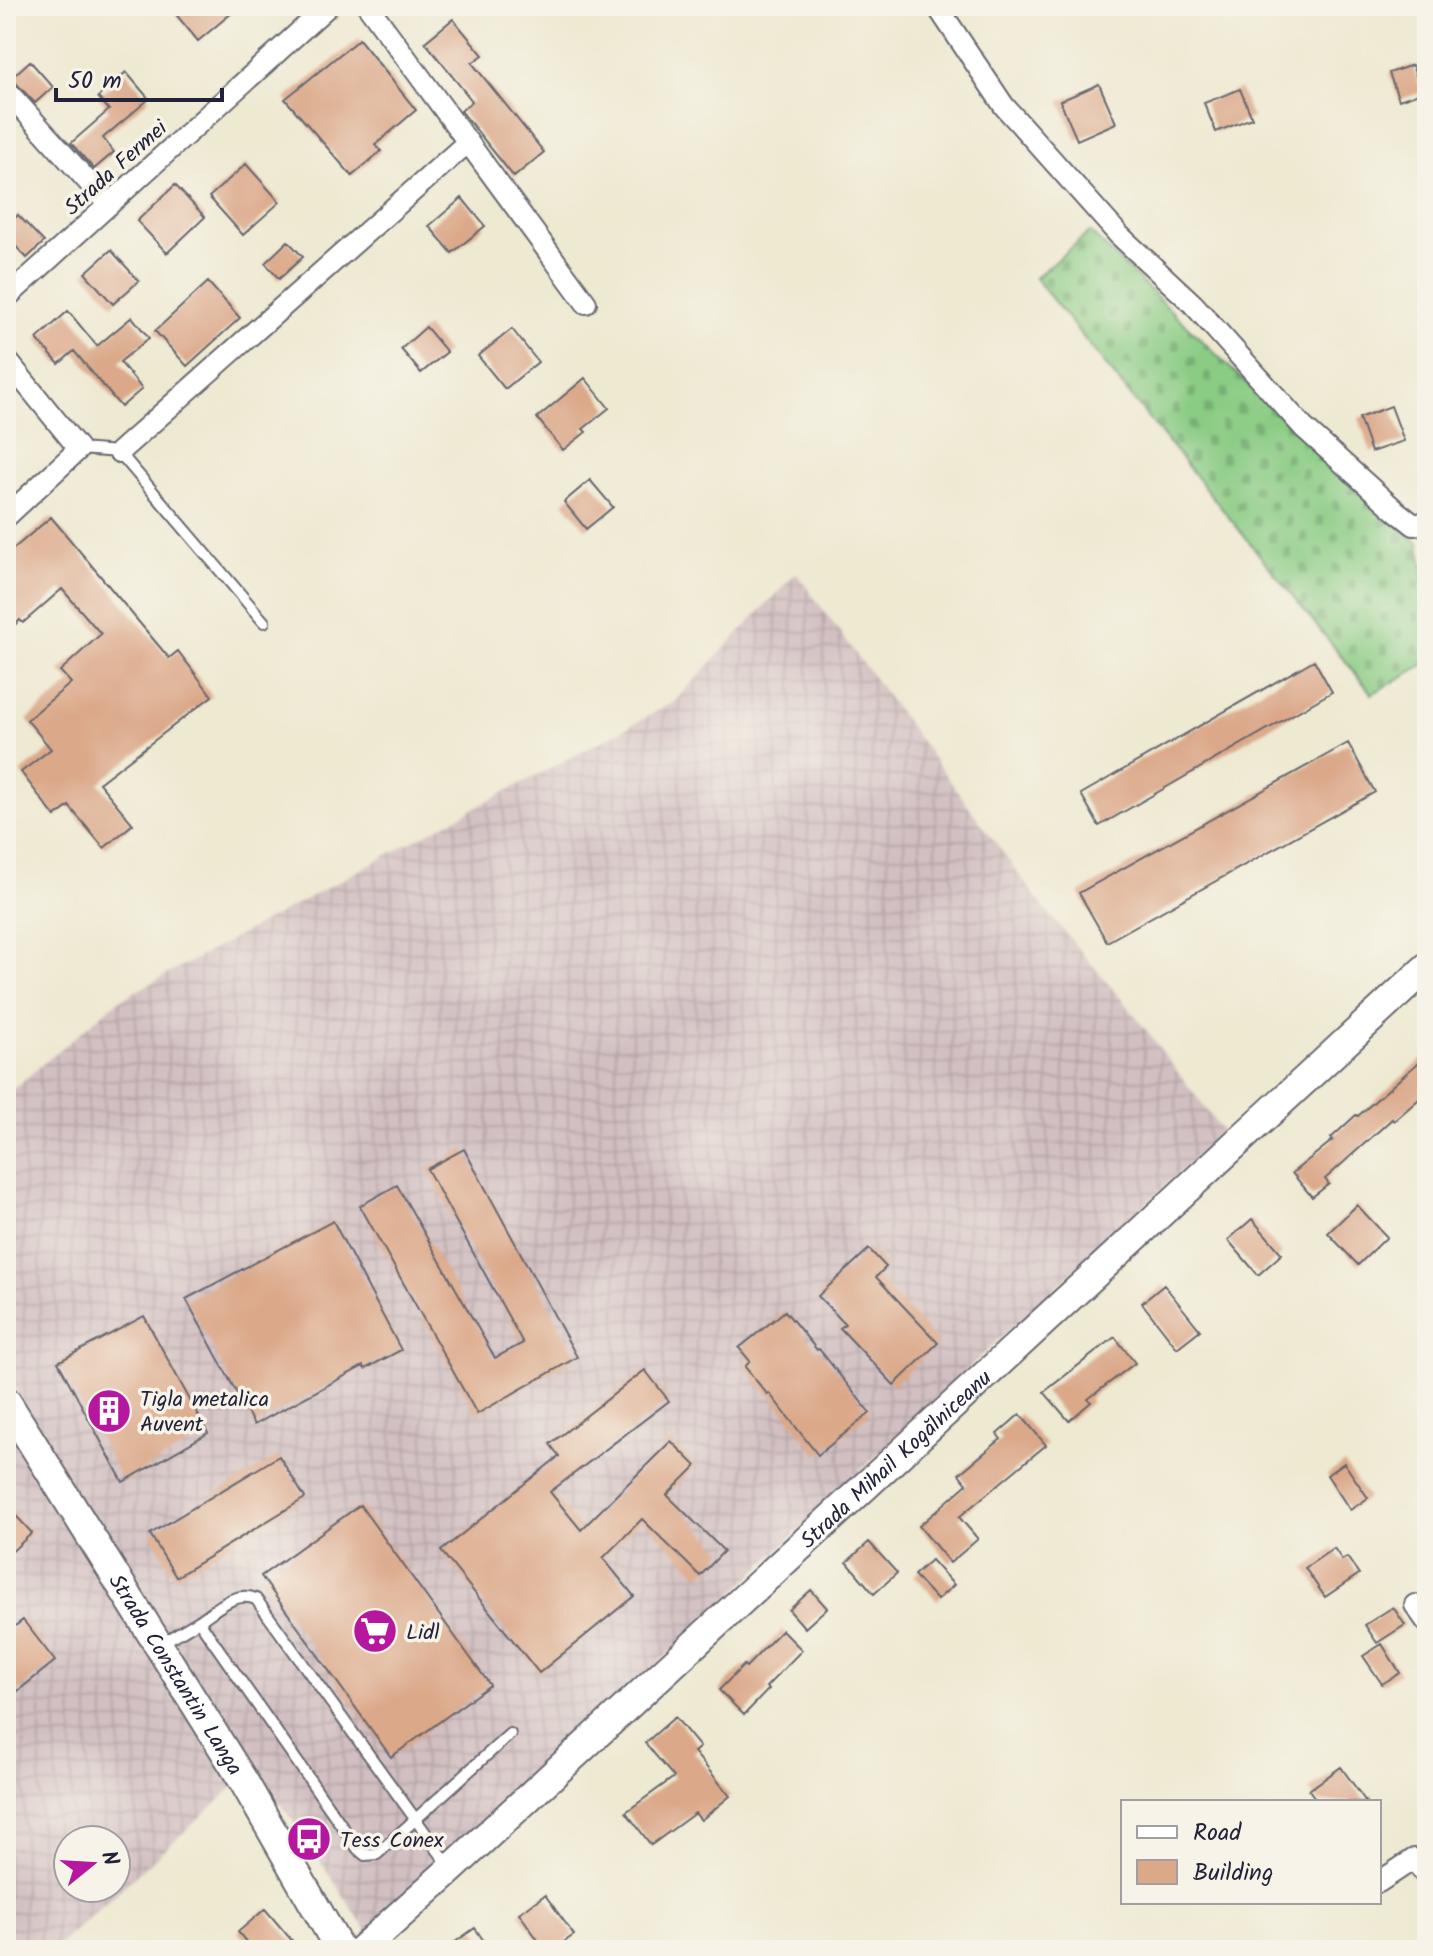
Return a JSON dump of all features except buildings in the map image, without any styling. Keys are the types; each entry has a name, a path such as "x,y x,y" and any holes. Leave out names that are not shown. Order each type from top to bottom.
{"street":[{"path":"368,6 586,303"},
{"path":"937,6 1004,106 1119,235 1193,304 1304,428 1414,525 1427,522"},
{"name":"Strada Fermei","path":"6,298 315,10"},
{"path":"6,90 109,205"},
{"path":"119,452 468,142"},
{"path":"6,359 79,449 6,517"},
{"name":"Strada Mihail Kogălniceanu","path":"361,1950 1427,968"},
{"name":"Strada Constantin Langa","path":"6,1401 244,1782 340,1950"},
{"path":"1381,1881 1414,1859 1427,1877"}],"lane":[{"path":"79,449 119,452 264,622"},
{"path":"159,1644 238,1596 247,1595 256,1599 451,1869"},
{"path":"199,1621 365,1855 377,1854 510,1734"}],"shaded area":[{"path":"796,573 1044,908 1133,1013 1223,1132 937,1397 370,1935 256,1767 132,1879 132,1824 52,1824 52,1904 104,1904 53,1950 6,1950 6,1452 33,1420 6,1374 6,1095 118,1001 673,703"}],"green space":[{"path":"1090,232 1374,507 1419,543 1427,593 1427,663 1372,694 1035,278"}],"place":[{"name":"Tigla metalica Auvent","path":"109,1411"},
{"name":"Lidl","path":"375,1631"},
{"name":"Tess Conex","path":"309,1839"}]}
